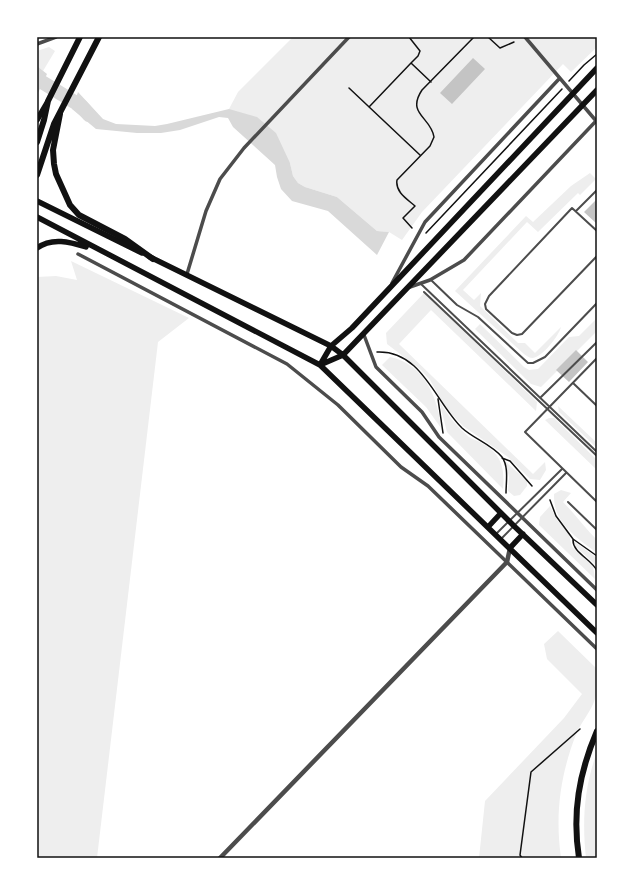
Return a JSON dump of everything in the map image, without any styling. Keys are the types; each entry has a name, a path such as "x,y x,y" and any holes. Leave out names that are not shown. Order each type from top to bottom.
{"main road":[{"path":"37,120 80,37"},
{"path":"37,175 54,124 80,72 100,37"},
{"path":"320,365 331,346 352,328 597,68"},
{"path":"320,365 343,355 364,335 597,90"},
{"path":"37,142 48,101"},
{"path":"60,114 53,150 54,164 56,174 70,205 79,215 125,239 154,259"},
{"path":"37,201 331,346 343,355 514,526 597,605"},
{"path":"37,217 320,365 597,633"},
{"path":"37,248 50,242 58,241 74,243 100,251"},
{"path":"488,527 501,513"},
{"path":"510,548 523,534"},
{"path":"579,858 575,832 578,791 582,771 597,731"}],"street":[{"path":"37,44 56,37"},
{"path":"187,274 206,211 220,179 244,148 349,37"},
{"path":"408,288 430,280 464,260 597,121 559,79 525,37"},
{"path":"389,289 425,222 559,79"},
{"path":"78,254 287,364 338,405 400,467 428,486 597,649"},
{"path":"364,335 376,367 422,412 439,437 597,590"},
{"path":"220,858 507,562 510,548"}],"lane":[{"path":"576,211 597,190"},
{"path":"597,231 572,208 489,296 486,300 486,309 512,334 522,334 597,256"},
{"path":"430,280 457,306 478,317 528,363 533,363 545,357 597,303"},
{"path":"421,284 597,452"},
{"path":"424,292 597,456"},
{"path":"538,400 597,342"},
{"path":"597,358 525,432 597,502"},
{"path":"573,383 597,406"},
{"path":"496,535 562,469"},
{"path":"501,539 566,472"},
{"path":"568,502 597,530"}],"path":[{"path":"369,107 418,56 420,50 409,37"},
{"path":"412,228 403,218 415,206 399,192 396,184 399,178 430,146 434,137 428,123 419,114 417,109 417,100 422,90 474,37"},
{"path":"488,37 500,48 514,42"},
{"path":"569,81 597,54"},
{"path":"411,64 431,82"},
{"path":"424,236 564,87"},
{"path":"349,88 420,155"},
{"path":"375,352 388,352 409,363 425,377 454,420 502,458 510,461 532,486"},
{"path":"438,397 443,433"},
{"path":"502,458 506,472 506,494"},
{"path":"550,500 556,516 573,539 597,556"},
{"path":"573,539 574,547 594,566 597,571"},
{"path":"522,858 520,855 531,772 580,730"}],"shaded area":[{"path":"293,37 597,37 597,47 571,72 563,64 422,212 402,240 389,232 377,231 337,197 305,187 298,183 293,176 290,163 229,109 238,92"},
{"path":"49,47 55,51 43,71 37,66 37,51"},
{"path":"37,66 47,74 37,95"},
{"path":"78,92 103,119 116,124 155,126 229,109 257,117 276,133 290,163 293,176 298,183 305,187 337,197 377,231 389,232 377,255 328,211 292,201 281,189 275,165 233,127 228,118 219,117 180,130 161,133 137,133 96,129 72,109"},
{"path":"590,173 596,179 580,195 578,193 538,232 527,222 463,290 474,300 481,293 480,306 518,343 525,343 535,353 561,327 550,346 537,357 530,358 455,291 526,216 533,222 571,186"},
{"path":"71,261 189,318 158,342 97,858 37,858 37,277 56,276 77,280"},
{"path":"424,293 537,402 536,411 431,310 399,344 533,474 545,462 546,470 540,480 530,479 508,457 463,426 446,408 430,380 421,370 387,344 386,333"},
{"path":"597,318 597,331 541,387 531,384 475,329 480,324 524,367 529,370 538,369 569,337 579,336"},
{"path":"390,357 402,361 420,374 433,394 437,405 441,428 426,407 382,365"},
{"path":"439,401 452,420 464,433 489,448 498,458 503,469 503,489 447,432"},
{"path":"558,406 597,443 597,448 559,412"},
{"path":"554,418 597,460 597,470 545,420"},
{"path":"505,461 527,481 527,486 520,495 514,496 508,491 509,477"},
{"path":"561,490 571,493 563,502 597,540 597,553 567,528 557,513 554,494"},
{"path":"550,506 557,520 569,534 572,547 593,566 595,579 539,525 540,517"},
{"path":"575,542 597,558 597,566 575,546"},
{"path":"558,631 596,668 597,684 595,699 575,737 562,782 559,811 559,842 561,858 479,858 485,801 564,718 582,694 547,659 544,644"},
{"path":"597,752 597,858 586,858 584,831 585,805 589,778"}],"building":[{"path":"473,58 485,69 452,104 440,93"},
{"path":"597,199 597,224 584,212"},
{"path":"576,350 588,362 569,382 556,370"}],"waterway":[{"path":"37,79 81,106 89,115"}]}
